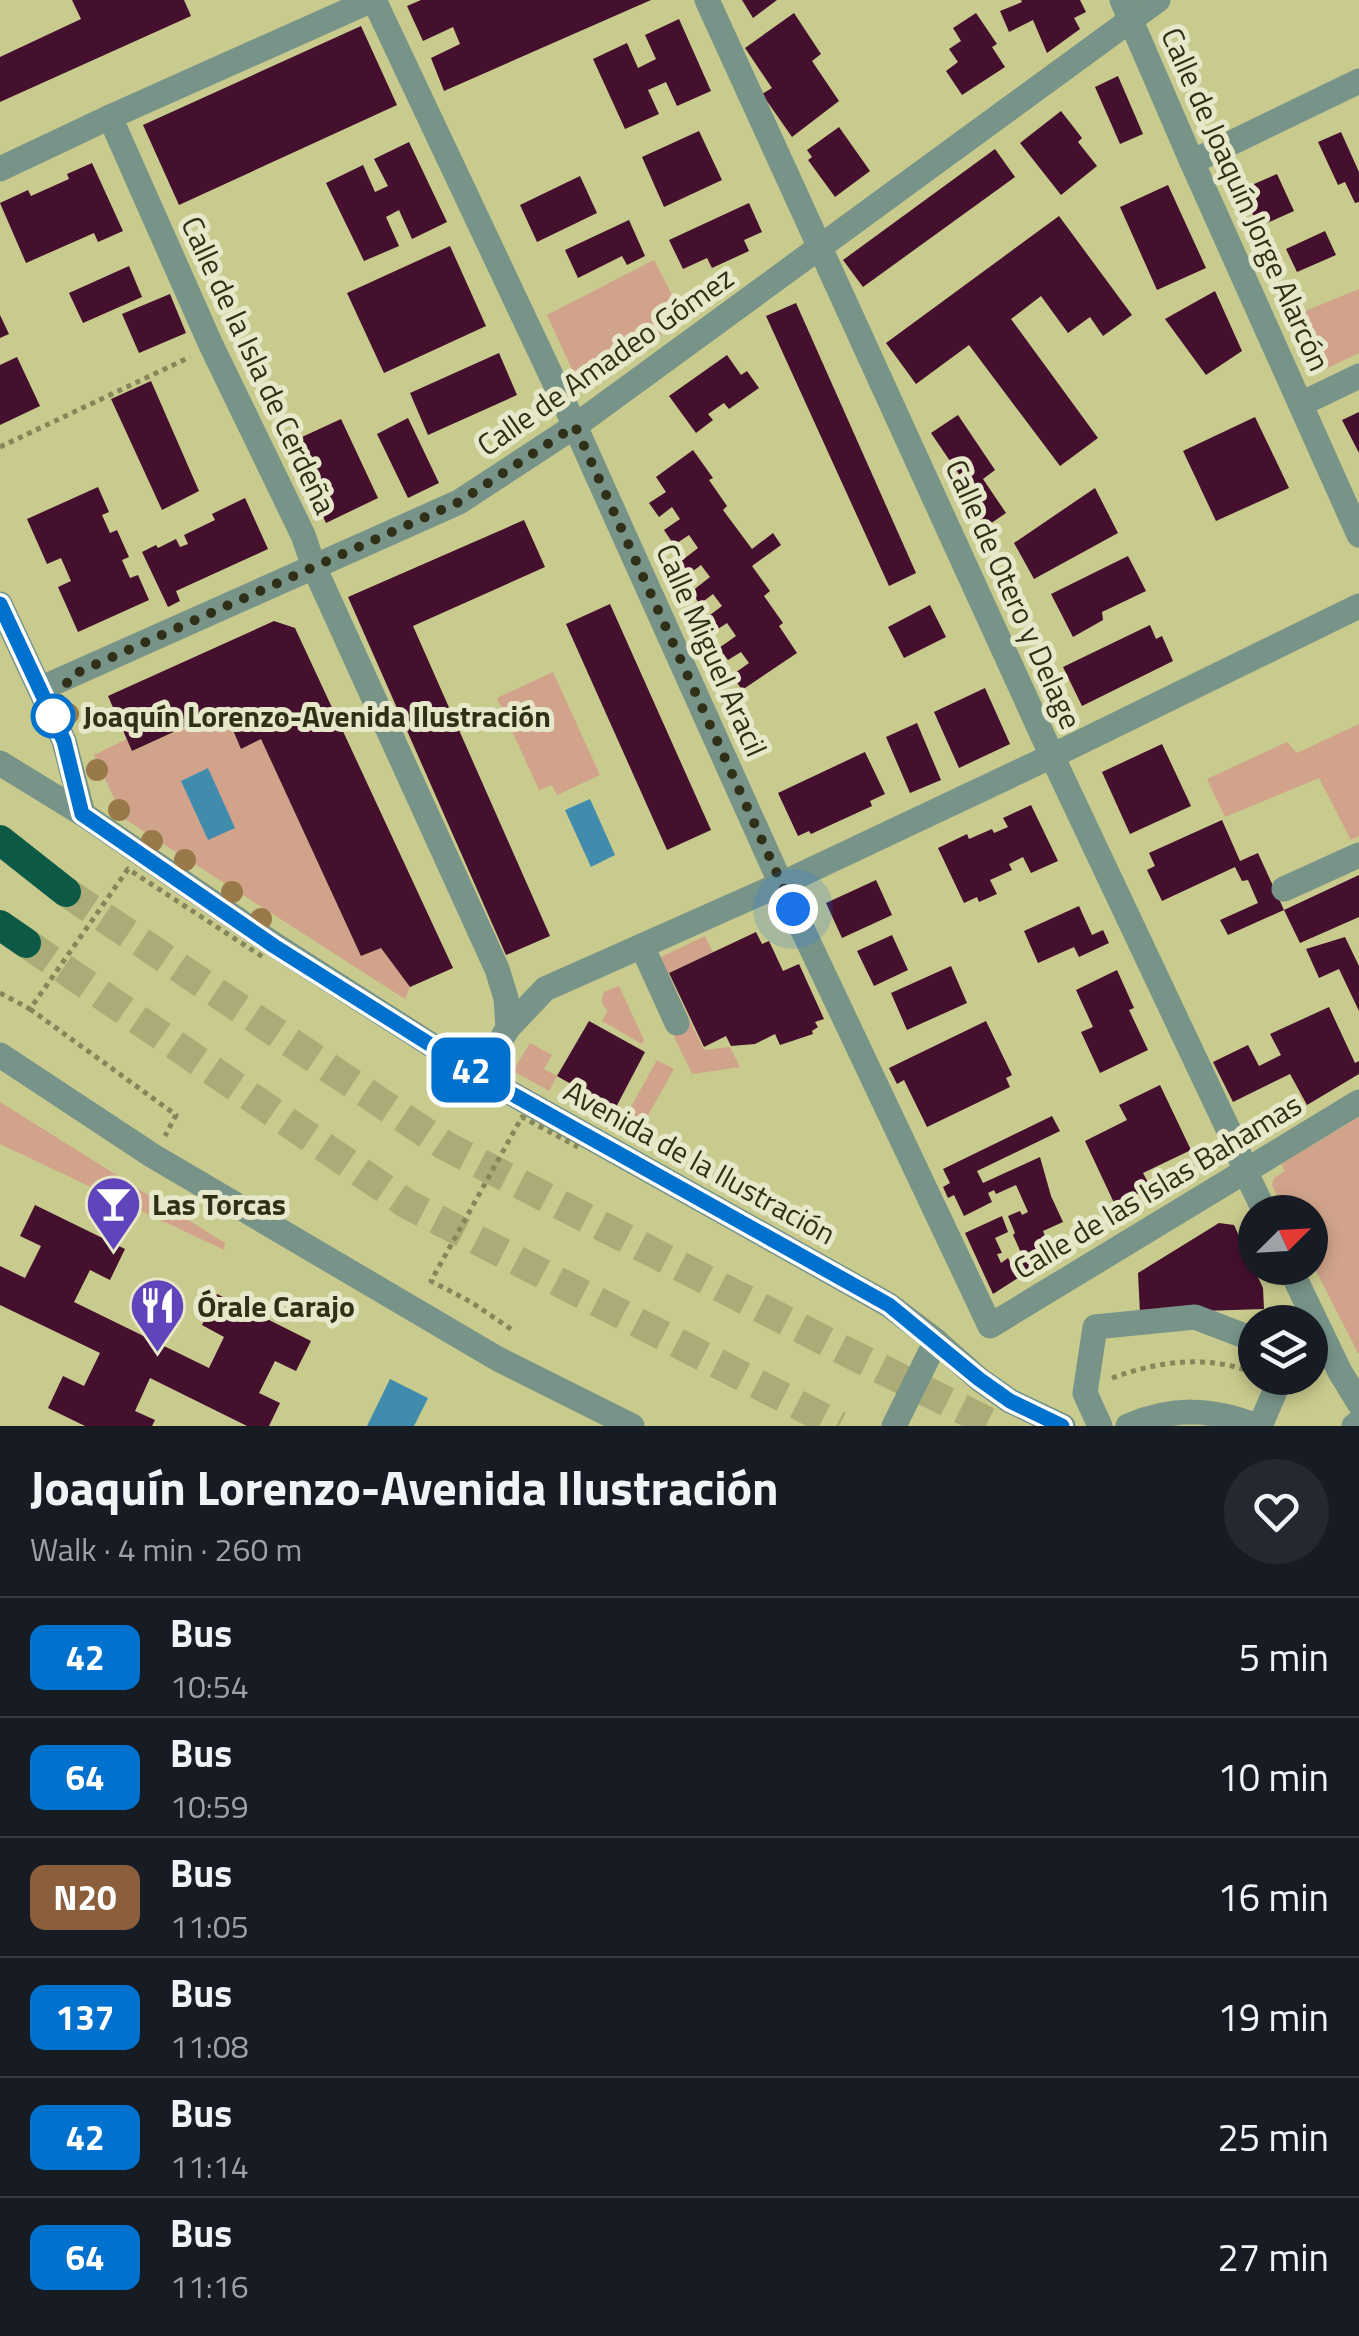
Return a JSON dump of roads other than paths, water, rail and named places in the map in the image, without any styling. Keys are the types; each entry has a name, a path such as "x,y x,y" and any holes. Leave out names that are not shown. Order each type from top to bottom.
{"highway":[{"path":"0,840 66,892"},
{"path":"0,925 26,943"}],"street":[{"path":"0,169 373,0"},
{"name":"Calle Miguel Aracil","path":"373,0 575,426 781,884 990,1326"},
{"name":"Calle de Otero y Delage","path":"707,0 1256,1195"},
{"name":"Calle de Amadeo Gómez","path":"40,689 459,502 575,426 820,248 1127,10 1158,0"},
{"name":"Calle de Joaquín Jorge Alarcón","path":"1127,10 1359,534"},
{"path":"1192,162 1359,81"},
{"name":"Calle de la Isla de Cerdeña","path":"110,117 497,969 506,998 508,1028"},
{"path":"1301,404 1359,376"},
{"path":"0,604 64,741 82,814"},
{"path":"480,1076 508,1028 545,989 781,884 1359,606"},
{"path":"5,767 37,774 50,766 64,741"},
{"name":"Avenida de la Ilustración","path":"5,767 82,814 274,946 480,1076 889,1305 1010,1401 1062,1426"},
{"path":"1284,889 1359,854"},
{"path":"642,946 677,1022"},
{"path":"0,1055 153,1156 482,1349 632,1426"},
{"name":"Calle de las Islas Bahamas","path":"990,1326 1359,1102"},
{"path":"1298,1285 1359,1403"},
{"path":"1100,1426 1085,1393 1095,1327 1195,1318 1238,1334"},
{"path":"894,1426 936,1341"},
{"path":"1128,1426 1181,1411 1221,1414 1258,1426 1273,1395"}],"water":[{"path":"208,768 235,828 208,840 181,781"},
{"path":"590,799 615,855 591,867 565,810"},
{"path":"390,1379 428,1398 414,1426 367,1426"}],"tunnel":[{"path":"66,892 444,1145 996,1426"},
{"path":"26,943 407,1204 839,1426"}],"place":[{"name":"Joaquín Lorenzo-Avenida Ilustración","path":"53,716"},
{"name":"Las Torcas","path":"113,1253"},
{"name":"Órale Carajo","path":"158,1355"}]}
